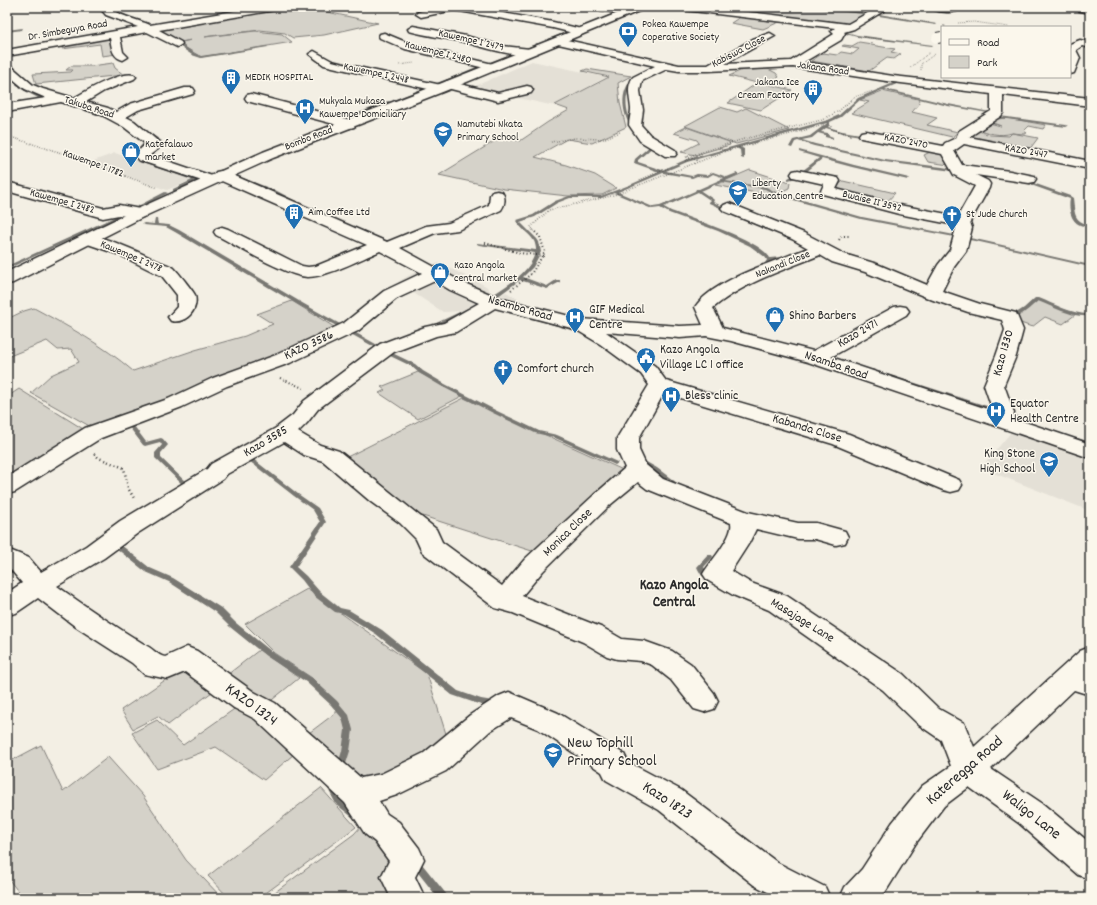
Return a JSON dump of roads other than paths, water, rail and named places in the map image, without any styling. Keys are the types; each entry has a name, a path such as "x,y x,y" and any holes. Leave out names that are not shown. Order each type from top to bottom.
{"street":[{"path":"104,7 109,13 126,18 177,44"},
{"name":"Dr. Simbeguya Road","path":"7,53 275,7"},
{"path":"600,7 635,10"},
{"path":"684,7 850,27"},
{"path":"793,64 837,38 840,33 836,31 850,27 884,7"},
{"path":"934,7 955,9"},
{"path":"1074,7 1090,10"},
{"path":"421,14 431,13 442,8 454,8 553,25 581,32"},
{"name":"Bombo Road","path":"7,279 140,213 268,155 635,10"},
{"name":"Kawempe I 2479","path":"413,29 466,39 501,49 530,52"},
{"path":"115,35 118,53 123,57"},
{"name":"Kawempe I 2480","path":"384,36 409,47 493,67"},
{"name":"Kabiswa Close","path":"708,68 757,41 770,36"},
{"name":"Jakana Road","path":"558,41 665,65 686,68 793,64 892,80 1090,102"},
{"path":"1071,48 1080,43 1090,45"},
{"name":"Kawempe I 2448","path":"314,54 328,62 342,67 498,97 527,90"},
{"path":"1073,58 1073,99"},
{"path":"665,65 637,79 634,91 638,110 635,125 645,138 670,153"},
{"name":"Takuba Road","path":"7,68 29,87 60,99 104,111 117,117 142,133 153,143 153,146 142,154 143,157 216,178"},
{"path":"75,103 100,88 130,77"},
{"path":"117,117 134,106 189,91"},
{"path":"821,250 838,258 871,268 932,293 946,265 958,251 963,225 983,184 965,176 956,168 947,151 950,146 962,140 964,134 997,113 997,91"},
{"path":"251,98 348,124"},
{"path":"7,108 60,99"},
{"name":"KAZO 2470","path":"866,135 947,151"},
{"name":"KAZO 2447","path":"962,140 1026,151 1090,166"},
{"path":"956,168 1029,179"},
{"name":"Bwaise II 3592","path":"798,174 833,181 828,191 963,225"},
{"name":"Nsamba Road","path":"216,178 383,246 456,286 493,302 581,325 680,332 706,330 716,332 815,358 1090,451"},
{"name":"Kawempe I 2482","path":"7,186 103,213 119,210 140,213"},
{"path":"7,199 25,192"},
{"path":"222,232 297,270 308,272 320,270 432,229 452,227 496,207 497,195"},
{"name":"Nakandi Close","path":"729,208 798,236 821,250"},
{"name":"Kawempe I 2478","path":"88,239 126,252 168,272 186,295 186,308 177,317"},
{"name":"Nakandi Close","path":"716,332 704,307 711,300 758,274 821,250"},
{"name":"KAZO 3586","path":"7,487 93,433 174,403 257,368 283,359 347,329 390,295 436,274"},
{"name":"Kazo 1330","path":"932,293 974,308 1010,317 1014,330 1006,356 994,385 1004,413 1002,421"},
{"name":"Kazo 3585","path":"7,606 35,583 95,552 129,527 216,474 219,469 284,433 300,419 311,405 387,348 432,331 449,328 493,302"},
{"name":"Kazo 2471","path":"815,358 900,311"},
{"path":"581,325 607,340 648,370 659,385 628,438 628,450 637,469 655,484 741,518 798,531 816,531 836,537"},
{"name":"Kabanda Close","path":"659,385 841,439 951,485"},
{"path":"284,433 312,450 330,456 379,497 408,518 426,535 431,546 504,601 520,605 586,632 617,648 644,651 662,658 681,672 704,701"},
{"name":"Monica Close","path":"504,601 534,565 602,500 627,480 637,469"},
{"name":"Masajage Lane","path":"741,518 744,526 742,536 723,560 716,574 742,589 778,603 893,682 928,717 953,732 968,771"},
{"path":"7,557 20,564 35,583"},
{"name":"KAZO 1324","path":"35,583 86,620 142,656 154,666 168,668 187,658 244,700 265,711 320,763 356,793 376,824 387,832 407,859 398,877 408,898"},
{"name":"Kateregga Road","path":"857,898 874,880 904,833 933,796 968,771 1083,673"},
{"name":"Kazo 1823","path":"356,793 386,786 435,762 480,723 509,704 548,721 613,763 617,771 670,800 766,874 813,898"},
{"name":"Waligo Lane","path":"968,771 989,782 1051,829 1090,864"}],"waterway":[{"path":"594,22 630,7"},
{"path":"805,7 879,15 936,24"},
{"path":"7,31 22,29"},
{"path":"547,40 571,31"},
{"path":"840,31 857,36 932,45"},
{"path":"174,41 193,54 201,57 267,47"},
{"path":"524,50 538,44"},
{"path":"489,63 519,52"},
{"path":"7,63 16,71"},
{"path":"464,73 482,66"},
{"path":"7,75 24,89 39,97 69,104"},
{"path":"395,100 461,75"},
{"path":"633,128 627,116 625,100 628,86 632,80 638,76"},
{"path":"882,89 898,82"},
{"path":"736,147 829,121 840,116 859,99 882,89"},
{"path":"882,89 948,105 988,112"},
{"path":"356,115 389,102"},
{"path":"84,109 109,118"},
{"path":"993,119 1000,117 1066,126"},
{"path":"343,119 349,118"},
{"path":"825,127 829,122"},
{"path":"818,132 825,127"},
{"path":"825,127 842,132 866,136"},
{"path":"312,132 317,130"},
{"path":"146,132 160,141 155,148"},
{"path":"798,140 811,137 818,132"},
{"path":"818,132 827,134 826,136 832,138"},
{"path":"142,138 146,142 137,153 141,161 195,180"},
{"path":"791,147 794,141 798,140"},
{"path":"798,140 885,161 959,171"},
{"path":"650,143 653,145 636,160 636,163 662,172"},
{"path":"662,172 686,161 736,147"},
{"path":"736,147 742,149 743,158"},
{"path":"800,151 822,157"},
{"path":"789,179 803,172 822,157"},
{"path":"822,157 908,179"},
{"path":"614,192 662,172"},
{"path":"662,172 692,177 697,175 708,176 713,173 727,178"},
{"path":"720,181 737,174"},
{"path":"242,179 276,192 303,206"},
{"path":"174,190 196,180"},
{"path":"1021,180 1069,197 1072,199 1071,205 1074,218 1081,224 1090,226"},
{"path":"698,191 720,181"},
{"path":"720,181 766,188 777,194 861,218 980,241 1090,266"},
{"path":"661,207 698,191"},
{"path":"698,191 712,200 710,202 728,210"},
{"path":"538,252 537,242 518,221 534,216 556,202 570,197 601,197 614,192"},
{"path":"614,192 653,208 661,207"},
{"path":"138,207 166,193"},
{"path":"661,207 670,212 720,230 752,245 767,256 769,260"},
{"path":"7,268 122,215"},
{"path":"156,220 156,225"},
{"path":"339,222 381,239"},
{"path":"144,224 156,225"},
{"path":"156,225 167,226 177,231 302,305 380,348"},
{"path":"479,244 538,252"},
{"path":"487,295 495,296 517,280 532,266 538,252"},
{"path":"769,260 790,258"},
{"path":"761,269 765,267 769,260"},
{"path":"520,278 547,288 558,281"},
{"path":"1010,319 1026,309 1037,299 1072,312 1090,315"},
{"path":"431,327 470,309"},
{"path":"532,317 583,332"},
{"path":"386,352 413,365 421,372 443,385 495,412 537,432 555,436 615,463"},
{"path":"872,371 1013,416 1037,427"},
{"path":"129,423 145,444 161,440 165,445 158,453 158,458 188,487"},
{"path":"1078,440 1090,444"},
{"path":"1065,449 1090,457"},
{"path":"246,456 316,509 323,522 292,567 304,578 317,594 338,610 346,612 379,632 455,693 481,702 496,704"},
{"path":"641,461 655,469 679,487"},
{"path":"114,543 148,570 171,580 218,610 233,625 269,654 309,680 334,703 346,717 349,730 346,751 340,770"},
{"path":"709,577 705,575 700,567 710,557"},
{"path":"331,787 339,801 355,814"},
{"path":"415,862 444,898"}],"place":[{"name":"Pokea Kawempe Coperative Society","path":"628,48"},
{"name":"MEDIK HOSPITAL","path":"231,95"},
{"name":"Jakana Ice Cream Factory","path":"813,106"},
{"name":"Mukyala Mukasa Kawempe Domiciliary","path":"305,125"},
{"name":"Namutebi Nkata Primary School","path":"443,148"},
{"name":"Katefalawo market","path":"131,168"},
{"name":"Liberty Education Centre","path":"738,207"},
{"name":"Aim Coffee Ltd","path":"294,230"},
{"name":"St Jude Church","path":"952,232"},
{"name":"Kazo Angola central market","path":"440,289"},
{"name":"Shino Barbers","path":"775,333"},
{"name":"GIF Medical Centre","path":"575,334"},
{"name":"Kazo Angola Village LC 1 office","path":"646,374"},
{"name":"Comfort church","path":"503,386"},
{"name":"Bless clinic","path":"671,413"},
{"name":"Equator Health Centre","path":"996,428"},
{"name":"King Stone High School","path":"1049,478"},
{"name":"New Tophill Primary School","path":"553,769"}],"district":[{"name":"Kazo Angola Central","path":"674,594"}]}
